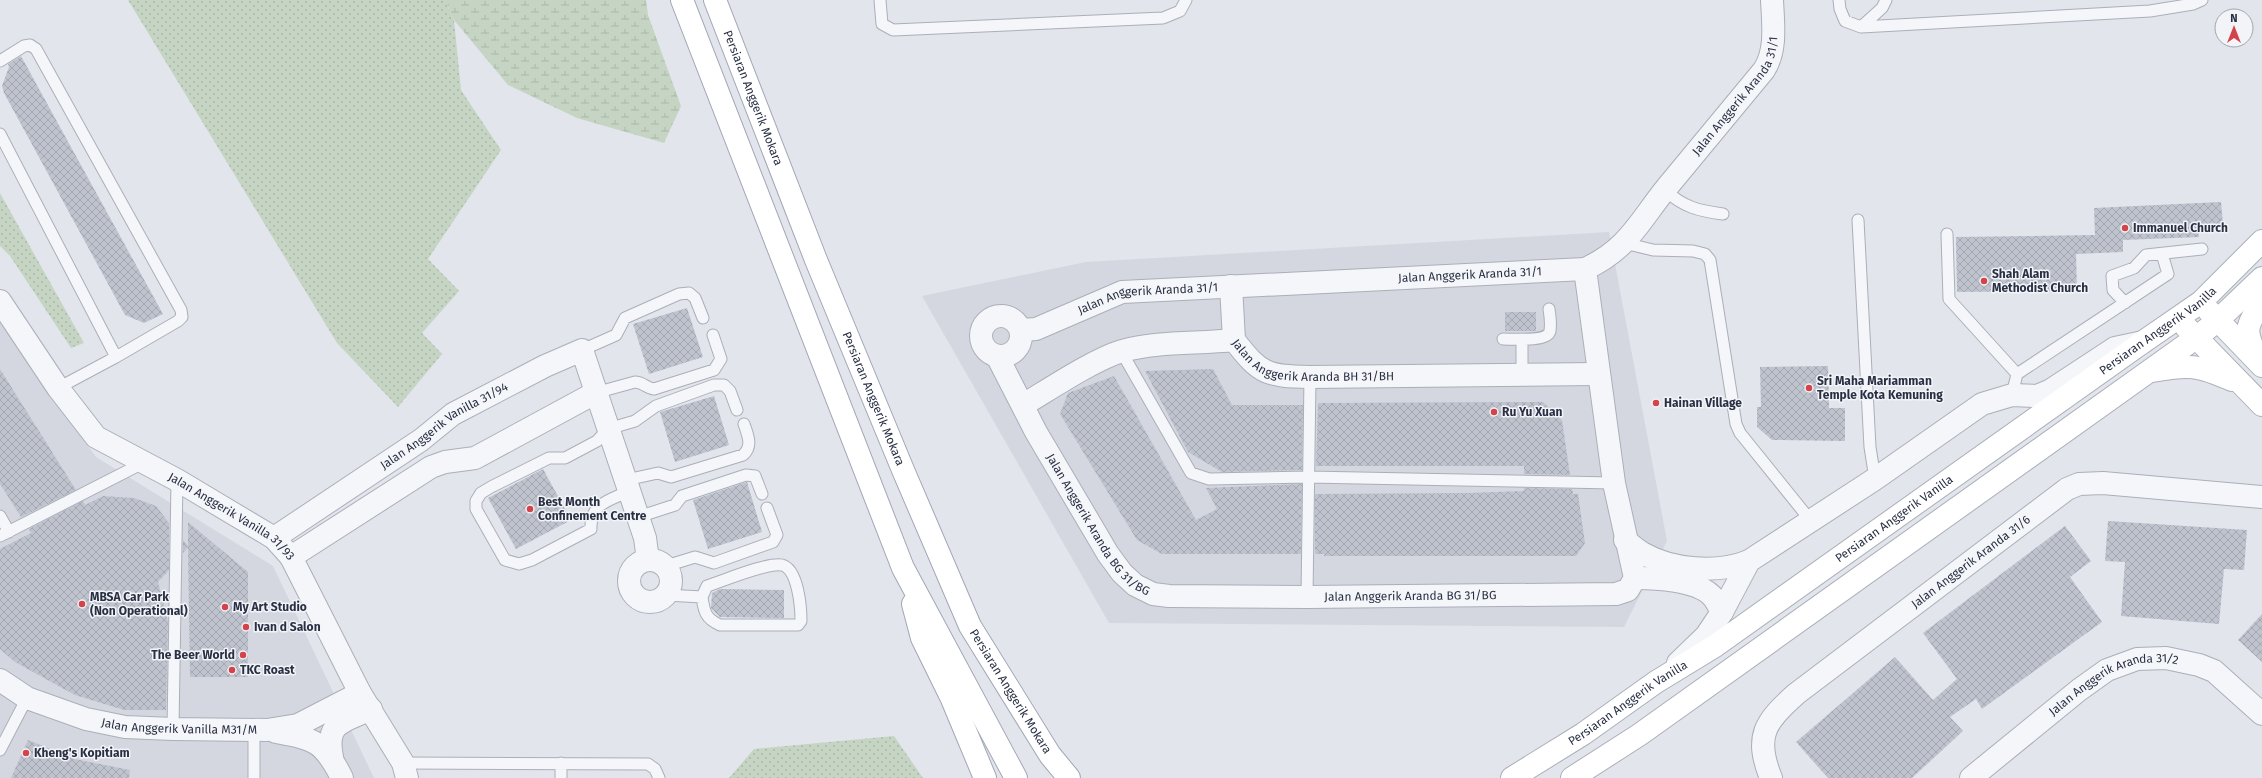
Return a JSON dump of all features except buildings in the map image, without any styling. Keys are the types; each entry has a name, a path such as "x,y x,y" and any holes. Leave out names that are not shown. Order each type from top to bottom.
{"main road":[{"path":"682,0 903,568 922,638 952,699 985,778"},
{"name":"Persiaran Anggerik Mokara","path":"715,0 816,260 903,470 970,626 1050,755 1069,778"},
{"name":"Persiaran Anggerik Vanilla","path":"1512,778 1583,734 1656,682 1715,646 1778,603 2143,342 2178,319 2201,302 2262,240"},
{"path":"1572,778 1639,735 2197,337 2217,321 2262,278"},
{"path":"2201,302 2217,321 2262,366"},
{"path":"2262,302 2247,328 2249,340 2262,366"},
{"path":"2178,319 2262,405"},
{"path":"2145,373 2180,366 2193,366 2206,368 2241,383"},
{"path":"903,568 1016,778"}],"street":[{"name":"Jalan Anggerik Aranda 31/1","path":"1021,330 1036,329 1122,292 1586,269 1604,260 1624,243 1640,225 1665,190 1769,62 1772,48 1772,0"},
{"path":"1586,269 1598,374 1614,483 1634,578 1662,579 1701,588 1712,596 1722,612"},
{"path":"1231,286 1234,340"},
{"name":"Jalan Anggerik Vanilla 31/93","path":"0,301 58,388 96,437 176,480 274,538 291,557 366,701 405,770"},
{"path":"994,316 1007,316 1013,319 1021,330 1020,344 1016,350 1004,356 991,354 982,344 980,337 984,324 994,316"},
{"name":"Jalan Anggerik Aranda BH 31/BH","path":"1023,405 1090,366 1121,351 1156,345 1234,340 1247,356 1271,375 1310,377 1598,374"},
{"path":"1625,540 1641,552 1661,561 1679,566 1722,569 1749,561 1812,521 1982,404 2012,395 2038,396 2052,390 2114,348 2143,342"},
{"path":"582,350 595,394 645,538 657,563 669,572 672,584 666,595 651,603 636,597 630,591 629,574 633,567 640,562 657,563"},
{"name":"Jalan Anggerik Vanilla 31/94","path":"274,538 421,440 453,414 545,366 582,350"},
{"name":"Jalan Anggerik Aranda BG 31/BG","path":"997,356 1036,432 1108,554 1122,573 1135,585 1153,594 1169,596 1307,597 1599,596 1616,594 1628,590 1634,578"},
{"path":"291,557 431,467 446,462 475,458 595,394"},
{"path":"431,432 446,462"},
{"name":"Jalan Anggerik Aranda 31/6","path":"1771,778 1762,746 1766,725 1774,714 1802,690 2067,489 2079,484 2103,483 2262,497"},
{"path":"1656,682 1706,636 1722,612 1749,561"},
{"name":"Jalan Anggerik Aranda 31/2","path":"1972,778 2079,690 2107,670 2137,659 2166,658 2199,665 2214,671 2262,714"},
{"name":"Jalan Anggerik Vanilla M31/M","path":"0,680 27,698 86,719 125,727 174,730 260,730 298,725 366,701"},
{"path":"342,778 332,757 329,744 331,734 339,724 366,701"},
{"path":"260,730 308,740 322,746 332,757"}],"lane":[{"path":"880,0 882,24 893,30 1163,18 1180,11 1186,0"},
{"path":"1839,0 1840,9 1845,22 1861,27 2150,11 2193,4 2202,0"},
{"path":"1861,27 1882,8 1886,0"},
{"path":"0,61 24,46 30,45 36,49 181,310 182,316 178,321 116,357 58,388"},
{"path":"0,134 116,357"},
{"path":"1665,190 1678,202 1690,208 1724,214"},
{"path":"1858,220 1870,446 1874,479"},
{"path":"1947,234 1950,299 2017,374"},
{"path":"1624,243 1652,250 1693,251 1705,254 1710,260 1736,424 1740,433 1812,521"},
{"path":"2125,303 2113,290 2112,276 2134,268 2146,255 2202,249"},
{"path":"2012,395 2017,374 2168,274 2162,254"},
{"path":"582,350 616,335 625,318 679,294 689,293 695,298 703,318"},
{"path":"1503,339 1543,338 1548,335 1550,331 1549,309"},
{"path":"595,394 635,382 641,382 648,388 654,389 714,370 721,359 713,335"},
{"path":"1522,339 1522,375"},
{"path":"1121,351 1191,473 1209,479 1308,477 1614,483"},
{"path":"1307,597 1310,377"},
{"path":"737,410 730,391 724,385 714,385 656,406 635,421 608,429 597,441 565,458 549,458 481,493 476,501 476,509 506,560 519,564 532,560 591,529 590,518 595,508 627,486 658,473 671,477 743,455 748,451 749,445 744,424"},
{"path":"0,516 5,534 143,463"},
{"path":"638,517 675,505 682,496 746,475 755,476 762,494"},
{"path":"174,730 176,480"},
{"path":"657,563 695,557 714,564 773,542 777,535 767,508"},
{"path":"781,565 790,570 795,581 801,621 798,625 720,625 710,620 704,612 702,597 707,586 748,572 781,565"},
{"path":"666,595 702,597"},
{"path":"0,750 27,698"},
{"path":"254,778 260,730"},
{"path":"405,770 561,763 648,764 655,769 659,778"},
{"path":"560,778 561,763"}],"shaded area":[{"path":"1609,232 1667,541 1624,627 1109,623 922,296 1086,262"},
{"path":"0,322 96,457 273,566 374,778 0,778"}],"green space":[{"path":"128,0 445,0 454,20 461,90 501,150 428,259 459,291 422,333 442,354 398,407 337,343"},
{"path":"445,0 646,0 648,15 681,106 664,143 577,118 508,85 454,20"},
{"path":"0,193 84,343 71,348 10,256 0,246"},
{"path":"894,736 923,778 729,778 754,749"}],"place":[{"name":"Immanuel Church","path":"2125,228"},
{"name":"Shah Alam Methodist Church","path":"1984,281"},
{"name":"Sri Maha Mariamman Temple Kota Kemuning","path":"1809,388"},
{"name":"Hainan Village","path":"1656,403"},
{"name":"Ru Yu Xuan","path":"1494,412"},
{"name":"Best Month Confinement Centre","path":"530,509"},
{"name":"MBSA Car Park (Non Operational)","path":"82,604"},
{"name":"My Art Studio","path":"225,607"},
{"name":"Ivan d Salon","path":"246,627"},
{"name":"The Beer World","path":"243,655"},
{"name":"TKC Roast","path":"232,670"},
{"name":"Kheng's Kopitiam","path":"26,753"}]}
